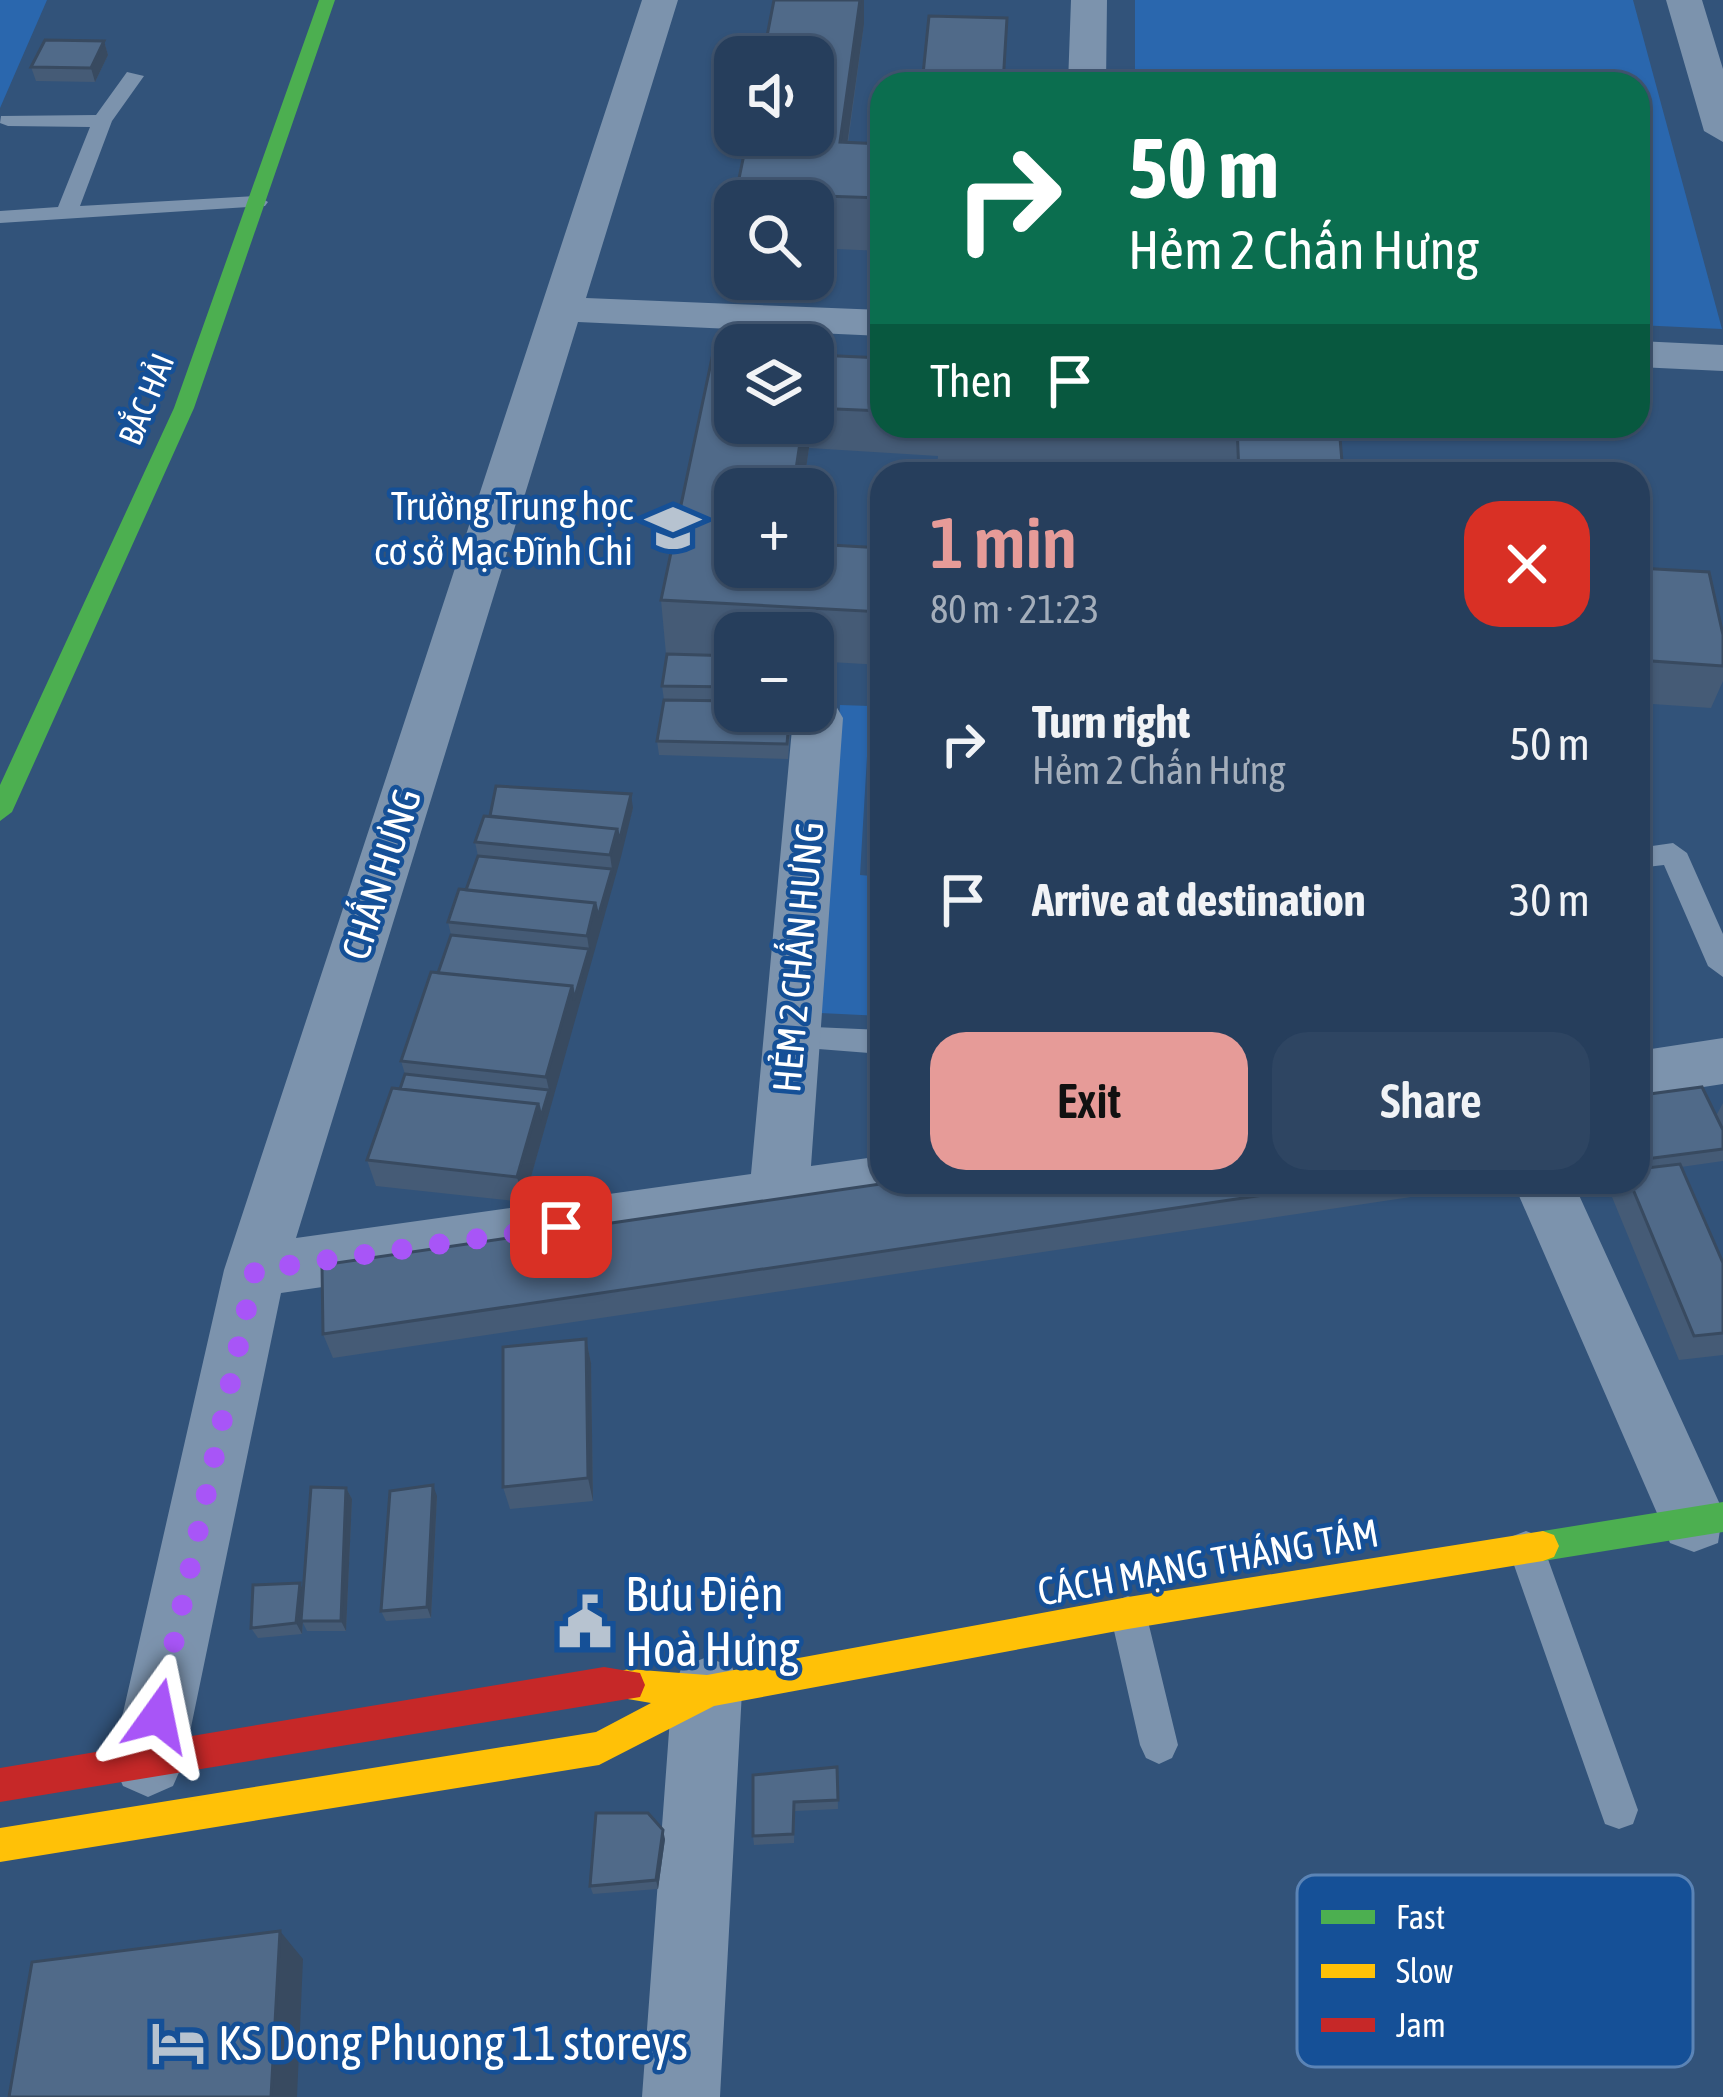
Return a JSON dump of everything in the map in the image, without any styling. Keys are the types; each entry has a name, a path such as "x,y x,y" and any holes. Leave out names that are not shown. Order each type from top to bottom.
{"main road":[{"name":"BẮC HẢI","path":"0,812 184,408 327,0"},
{"name":"CÁCH MẠNG THÁNG TÁM","path":"0,1786 604,1683 707,1691 1128,1613 1708,1519"},
{"name":"CÁCH MẠNG THÁNG TÁM","path":"0,1845 599,1748 707,1691"}],"street":[{"name":"CHẤN HƯNG","path":"148,1761 255,1270 660,0"},
{"path":"1087,72 1089,0"},
{"path":"1684,0 1723,131"},
{"path":"561,309 870,322"},
{"path":"1650,355 1723,358"},
{"name":"HẺM 2 CHẤN HƯNG","path":"779,1196 817,732"},
{"path":"1650,1071 1723,1061"},
{"path":"255,1270 870,1183"},
{"path":"1549,1194 1708,1519"},
{"path":"681,2097 707,1691"}],"lane":[{"path":"67,212 102,121 134,76"},
{"path":"8,120 102,121"},
{"path":"0,218 258,202"},
{"path":"1650,857 1673,854 1723,966"},
{"path":"791,1039 870,1042"},
{"path":"1526,1547 1619,1810"},
{"path":"1128,1613 1160,1745"}],"shaded area":[{"path":"0,0 47,0 0,108"},
{"path":"1135,0 1633,0 1722,329 1650,326 1650,72 1135,72"},
{"path":"840,705 870,706 860,875 870,876 870,1015 820,1013"}],"building":[{"path":"774,0 860,0 840,142 870,143 870,198 834,196 834,180 739,180 744,156 834,156 834,36 767,36"},
{"path":"929,16 1007,18 1004,72 923,72"},
{"path":"45,40 104,41 91,68 31,67"},
{"path":"714,348 714,444 800,444 796,468 714,468 714,588 834,588 834,545 870,547 870,611 661,600"},
{"path":"834,356 870,357 870,410 834,409"},
{"path":"1238,438 1340,438 1342,462 1238,462"},
{"path":"1650,569 1709,572 1723,635 1723,666 1650,661"},
{"path":"667,654 714,655 714,687 662,686"},
{"path":"664,700 714,701 714,732 788,732 787,744 657,741"},
{"path":"496,786 631,794 619,842 617,829 490,816"},
{"path":"484,816 617,829 610,855 475,842"},
{"path":"478,856 612,869 598,917 595,903 466,890"},
{"path":"459,889 595,903 587,936 448,922"},
{"path":"451,935 589,949 574,1000 572,986 438,973"},
{"path":"431,972 572,986 546,1077 401,1061"},
{"path":"405,1074 549,1090 541,1117 538,1104 400,1089"},
{"path":"1702,1087 1723,1130 1723,1149 1650,1158 1650,1094"},
{"path":"392,1088 538,1104 517,1177 367,1160"},
{"path":"1680,1164 1723,1263 1723,1333 1694,1336 1635,1194 1650,1194 1650,1168"},
{"path":"870,1185 870,1194 1271,1194 323,1334 322,1265"},
{"path":"586,1339 588,1478 503,1487 503,1347"},
{"path":"433,1485 427,1607 381,1611 390,1491"},
{"path":"311,1487 346,1488 341,1621 301,1621"},
{"path":"300,1583 296,1623 251,1628 253,1585"},
{"path":"837,1767 838,1800 794,1802 793,1834 753,1836 753,1775"},
{"path":"596,1813 648,1813 663,1830 656,1880 590,1886"},
{"name":"KS Dong Phuong 11 storeys","path":"280,1931 271,2097 9,2097 32,1962"}],"traffic: fast":[{"path":"0,812 184,408 327,0"},
{"path":"1543,1546 1723,1517"}],"traffic: slow":[{"path":"628,1685 707,1691 1128,1613 1543,1546"},
{"path":"0,1845 599,1748 707,1692"}],"traffic: jam":[{"path":"0,1785 604,1683 628,1685"}],"place":[{"name":"Trường Trung học cơ sở Mạc Đĩnh Chi","path":"673,528"},
{"name":"Bưu Điện Hoà Hưng","path":"585,1622"},
{"name":"KS Dong Phuong 11 storeys","path":"178,2043"}],"route":[{"path":"158,1716 255,1270 561,1227"}]}
